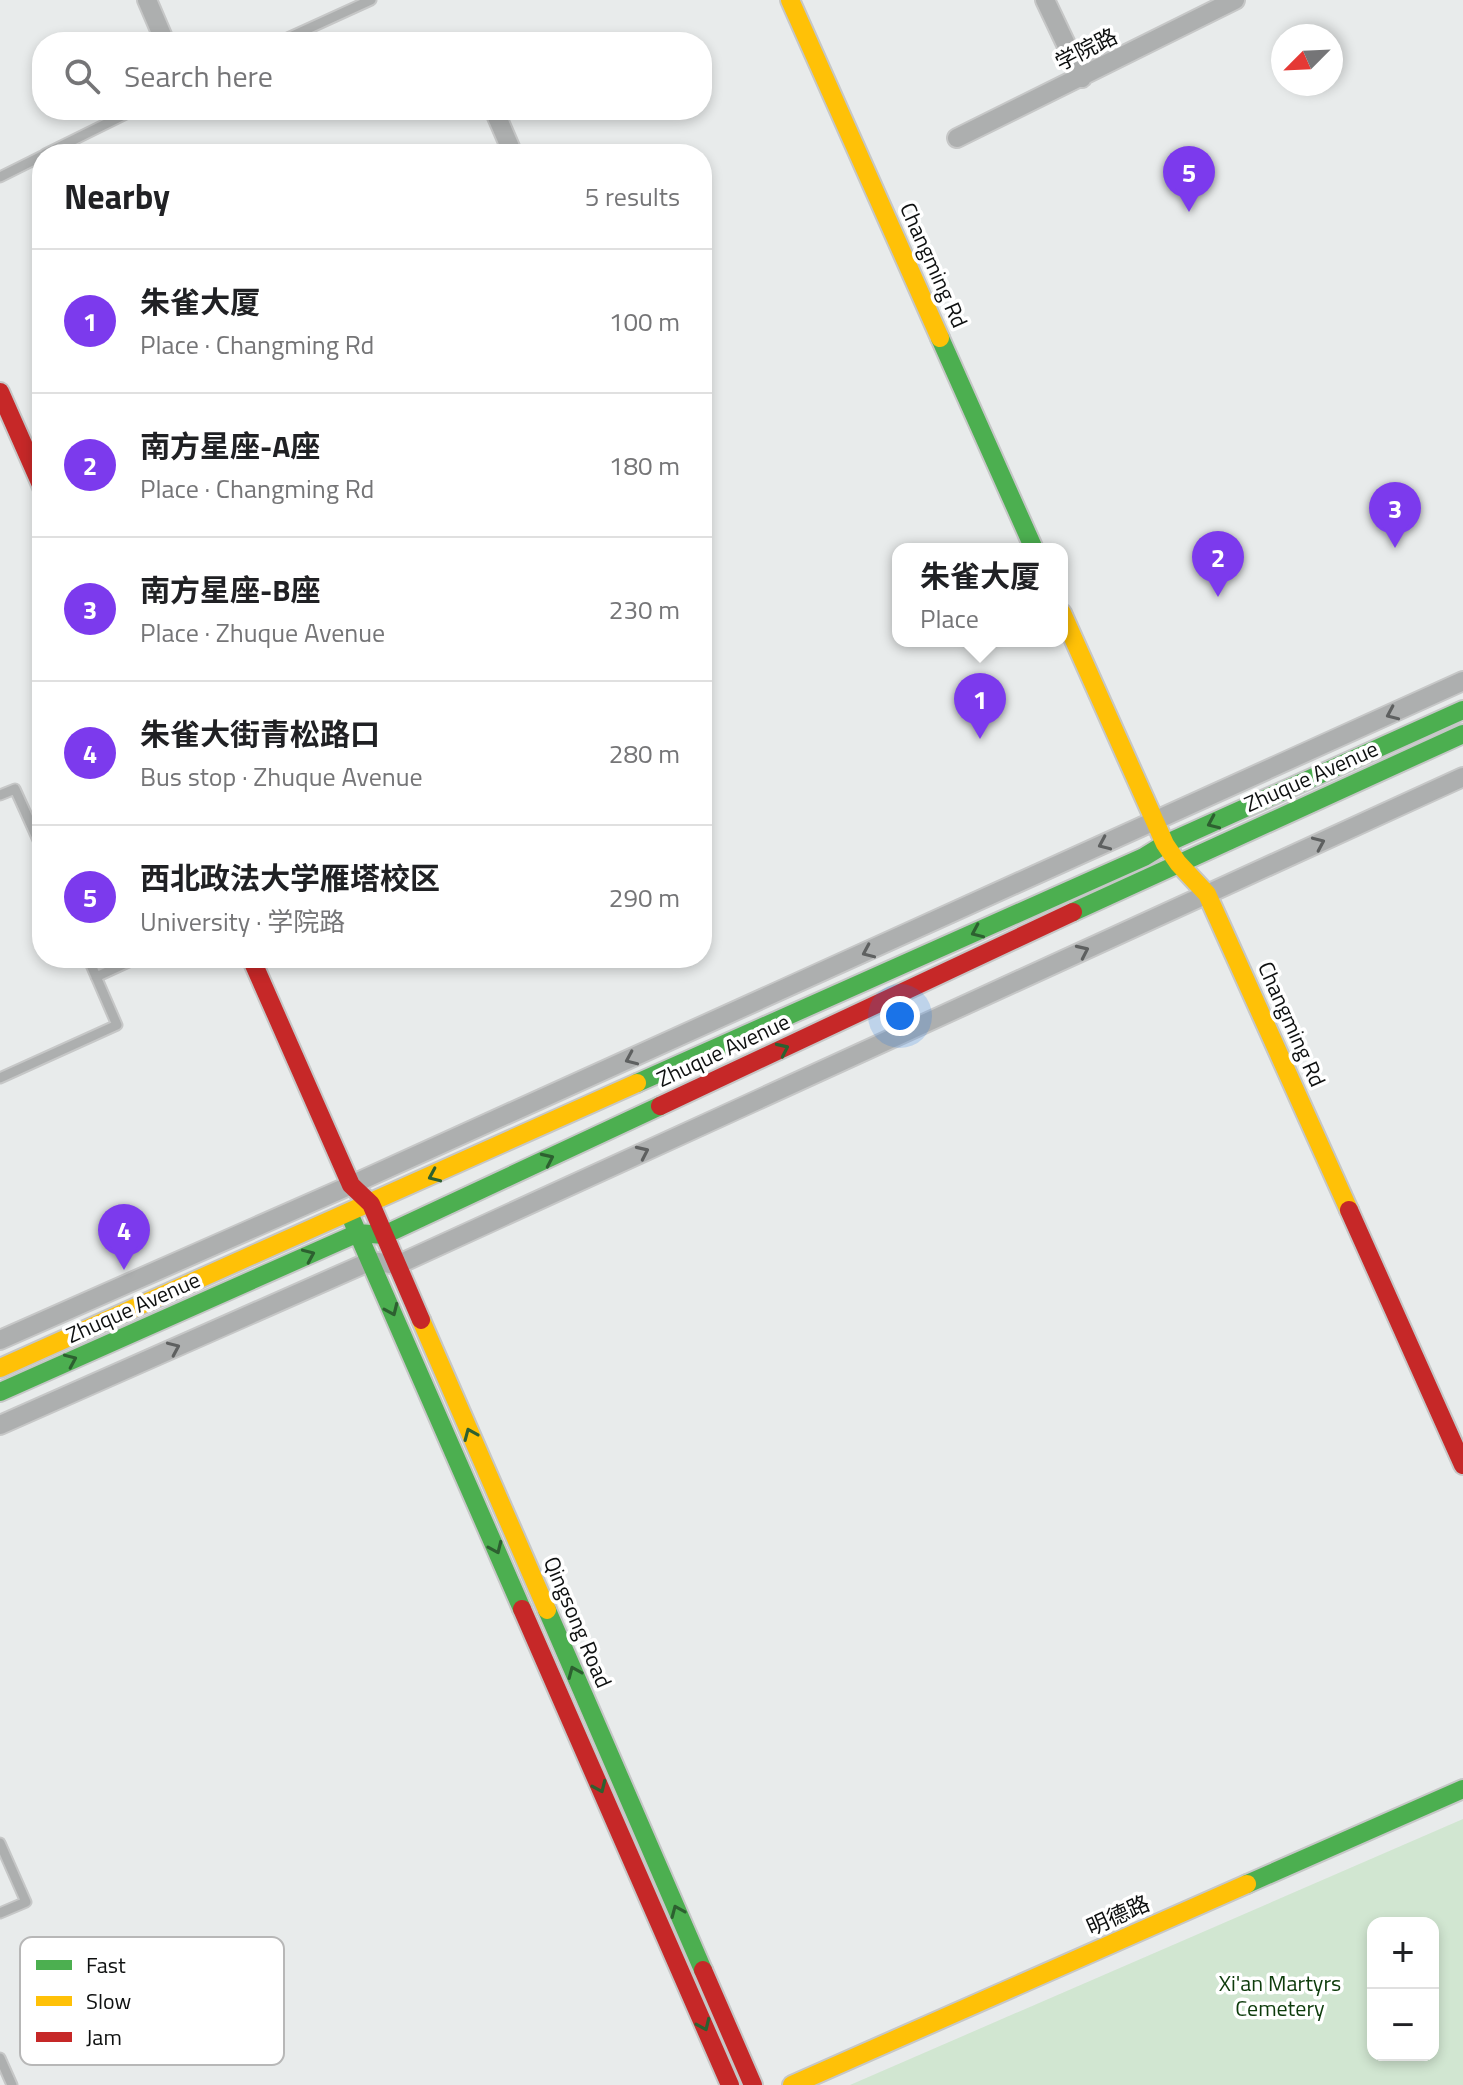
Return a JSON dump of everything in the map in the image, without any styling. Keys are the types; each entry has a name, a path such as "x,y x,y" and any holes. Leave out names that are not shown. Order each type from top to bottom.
{"main road":[{"name":"Changming Rd","path":"790,0 1031,543"},
{"path":"0,392 32,462"},
{"name":"Changming Rd","path":"1068,626 1165,844 1207,894 1463,1465"},
{"name":"Zhuque Avenue","path":"0,1368 1144,857 1165,844 1463,710"},
{"name":"Zhuque Avenue","path":"0,1392 358,1233 384,1235 1178,863 1463,734"},
{"name":"Qingsong Road","path":"255,968 351,1185 371,1204 753,2085"},
{"name":"Qingsong Road","path":"351,1185 350,1214 358,1233 730,2085"},
{"name":"明德路","path":"792,2085 1463,1789"}],"street":[{"path":"147,0 161,32"},
{"path":"1045,0 1082,78"},
{"name":"学院路","path":"957,138 1235,0"},
{"path":"498,120 509,144"},
{"name":"Zhuque Avenue","path":"0,1340 351,1185 1463,681"},
{"path":"0,1425 371,1261 397,1265 1463,777"}],"lane":[{"path":"301,32 371,0"},
{"path":"66,144 114,120"},
{"path":"0,177 32,161"},
{"path":"0,795 15,789 32,826"},
{"path":"0,1078 117,1025 92,968"},
{"path":"96,977 115,968"},
{"path":"0,1843 26,1902 0,1913"},
{"path":"0,2058 12,2085"}],"green space":[{"name":"Xi'an Martyrs Cemetery","path":"1463,1819 1463,2085 850,2085"}],"traffic: fast":[{"path":"940,338 1031,543"},
{"path":"637,1083 1144,857 1165,844 1463,710"},
{"path":"1073,912 1463,734"},
{"path":"0,1392 358,1233 384,1235 660,1106"},
{"path":"352,1220 522,1609"},
{"path":"547,1610 703,1970"},
{"path":"1247,1884 1463,1789"}],"traffic: slow":[{"path":"790,0 940,338"},
{"path":"1068,626 1165,844 1207,894 1349,1210"},
{"path":"0,1368 637,1083"},
{"path":"421,1320 547,1610"},
{"path":"792,2085 1247,1884"}],"traffic: jam":[{"path":"0,392 32,464"},
{"path":"660,1106 1073,912"},
{"path":"255,968 351,1185 371,1204 421,1320"},
{"path":"1349,1210 1463,1465"},
{"path":"522,1609 730,2085"},
{"path":"703,1970 753,2085"}],"place":[{"name":"西北政法大学雁塔校区","path":"1189,212"},
{"name":"南方星座-B座","path":"1395,548"},
{"name":"南方星座-A座","path":"1218,597"},
{"name":"朱雀大厦","path":"980,739"},
{"name":"朱雀大街青松路口","path":"124,1270"}]}
